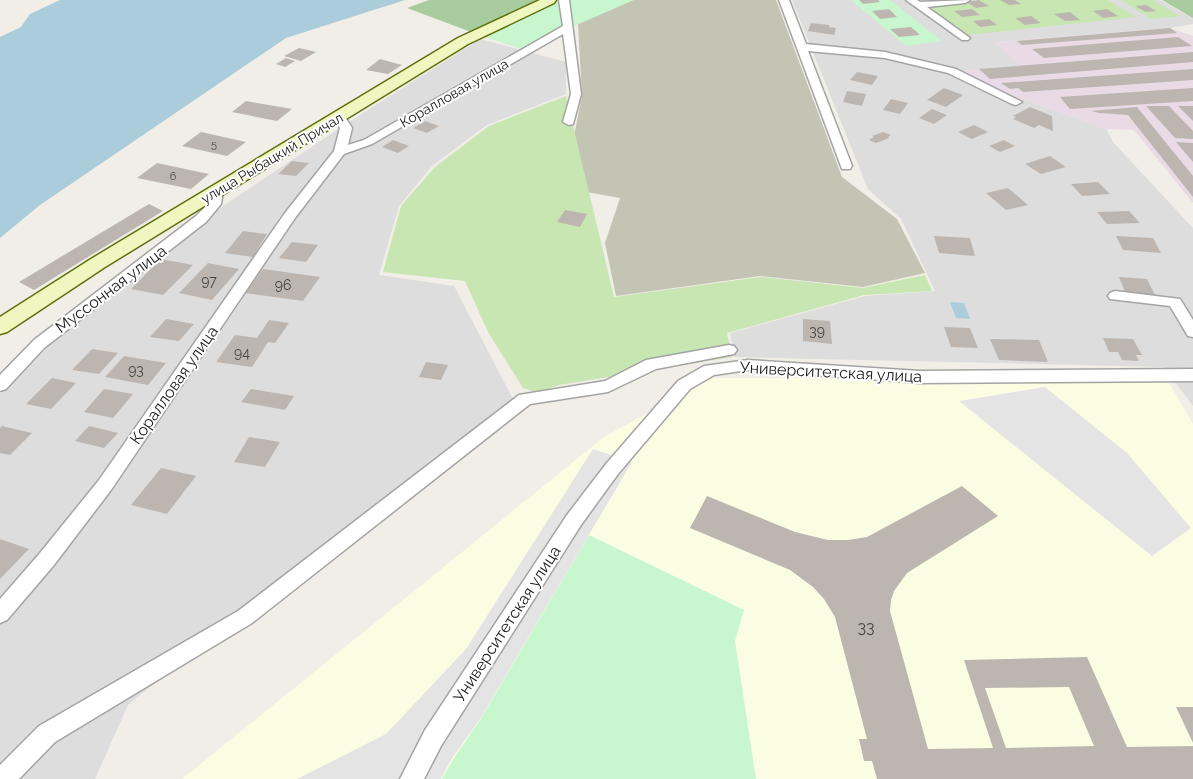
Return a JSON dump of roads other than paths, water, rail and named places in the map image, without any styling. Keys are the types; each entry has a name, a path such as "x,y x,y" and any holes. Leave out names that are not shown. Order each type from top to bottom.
{"main road":[{"name":"улица Рыбацкий Причал","path":"0,327 98,263 463,41 550,0"}],"street":[{"path":"564,0 566,28 576,94 569,122"},
{"path":"784,0 846,166"},
{"path":"915,3 965,0"},
{"path":"915,3 965,38"},
{"name":"Коралловая улица","path":"340,151 368,142 566,28"},
{"path":"801,47 885,55 952,71 1016,102"},
{"name":"Коралловая улица","path":"0,614 47,559 105,485 290,216 340,151 346,128 340,117"},
{"name":"Муссонная улица","path":"0,385 39,344 201,219 215,204 216,192"},
{"path":"1115,296 1175,302 1193,332"},
{"path":"3,779 47,734 245,617 525,399 608,386 652,364 729,350"},
{"name":"Университетская улица","path":"412,779 433,738 574,520 612,469 684,385 710,370 748,365 920,377 1193,375"}],"water":[{"path":"60,0 405,0 286,38 40,205 0,238 0,37 21,27 30,14"},
{"path":"950,302 964,303 970,319 956,318"}]}
